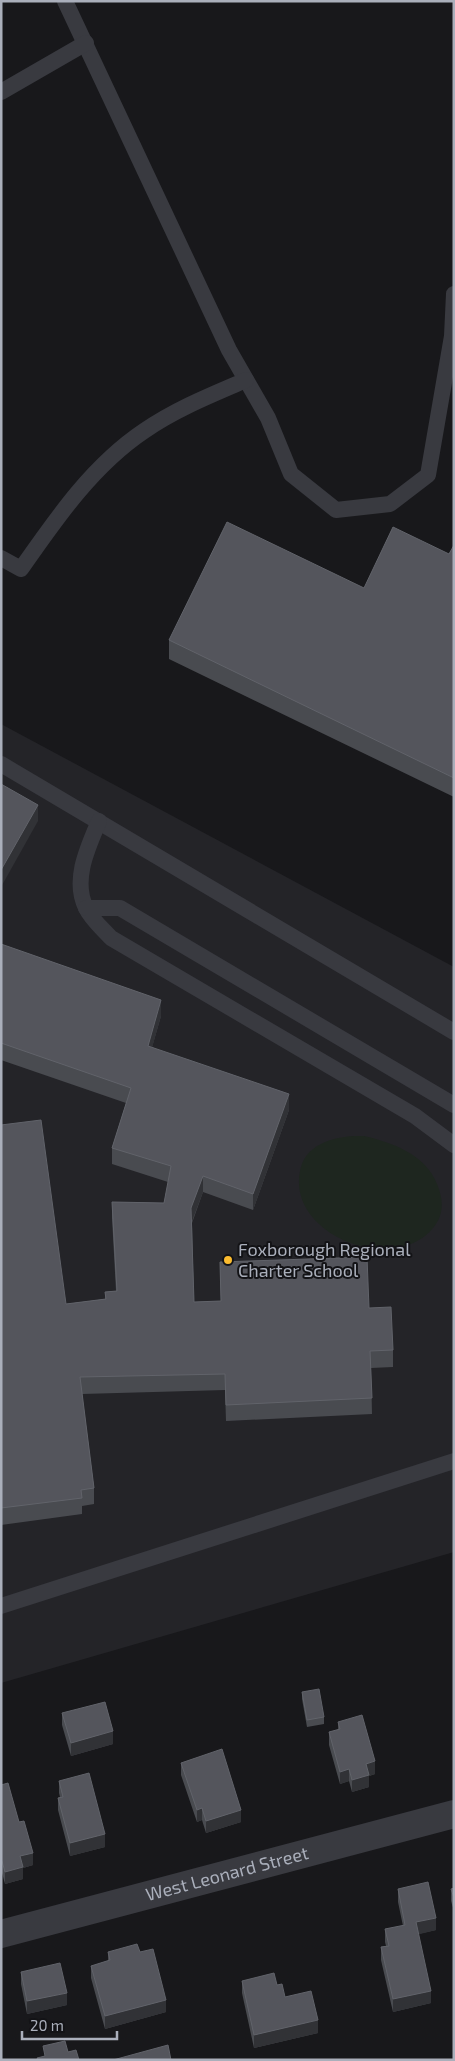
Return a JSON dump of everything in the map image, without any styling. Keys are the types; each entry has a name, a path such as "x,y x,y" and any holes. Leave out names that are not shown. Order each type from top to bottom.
{"street":[{"name":"West Leonard Street","path":"1,1934 454,1814"}],"lane":[{"path":"65,1 229,350 268,418 292,474 336,510 390,504 428,475 452,336 454,294"},
{"path":"1,92 86,43"},
{"path":"1,558 21,570 60,514 99,468 143,432 164,419 186,406 246,380"},
{"path":"1,764 454,1032"},
{"path":"99,821 82,861 81,886 86,908 111,938 415,1116 454,1145"},
{"path":"86,908 120,908 454,1106"},
{"path":"1,1606 454,1461"}],"shaded area":[{"name":"Foxborough Regional Charter School","path":"1,724 454,967 454,1552 1,1683"},
{"path":"364,1136 386,1142 407,1151 425,1165 432,1174 437,1184 442,1205 436,1224 419,1240 397,1248 372,1248 348,1242 326,1229 309,1212 300,1191 301,1167 305,1158 311,1151 326,1141"}],"building":[{"path":"227,522 364,588 393,527 449,554 454,545 454,778 169,640"},
{"path":"1,784 38,805 1,870"},
{"path":"1,944 161,1000 148,1046 289,1094 253,1194 203,1176 191,1208 194,1302 221,1301 220,1262 367,1257 369,1308 391,1307 393,1350 370,1351 372,1398 226,1405 225,1374 80,1377 94,1488 81,1490 82,1498 1,1508 1,1125 41,1120 66,1304 106,1299 105,1292 117,1291 112,1202 164,1203 171,1166 112,1148 131,1088 1,1043"},
{"path":"319,1689 324,1717 307,1720 302,1692"},
{"path":"105,1702 113,1731 71,1743 62,1713"},
{"path":"362,1715 375,1761 366,1764 369,1775 352,1780 349,1769 340,1772 329,1732 340,1729 338,1722"},
{"path":"222,1749 241,1810 206,1821 202,1808 197,1810 181,1763"},
{"path":"89,1773 105,1834 70,1843 58,1798 63,1797 59,1781"},
{"path":"8,1783 19,1822 24,1821 33,1853 20,1856 23,1867 5,1872 1,1861 1,1785"},
{"path":"428,1882 436,1918 416,1922 431,1991 393,1999 381,1947 389,1946 385,1929 405,1925 398,1889"},
{"path":"137,1944 140,1952 153,1949 166,2000 105,2016 91,1966 110,1960 108,1952"},
{"path":"60,1963 67,1993 27,2001 21,1972"},
{"path":"274,1973 277,1985 282,1984 285,1997 311,1991 318,2020 254,2035 242,1981"},
{"path":"65,2041 68,2052 76,2050 79,2060 38,2060 37,2058 45,2056 43,2046"},
{"path":"168,2045 171,2060 113,2060"}],"place":[{"name":"Foxborough Regional Charter School","path":"228,1260"}]}
